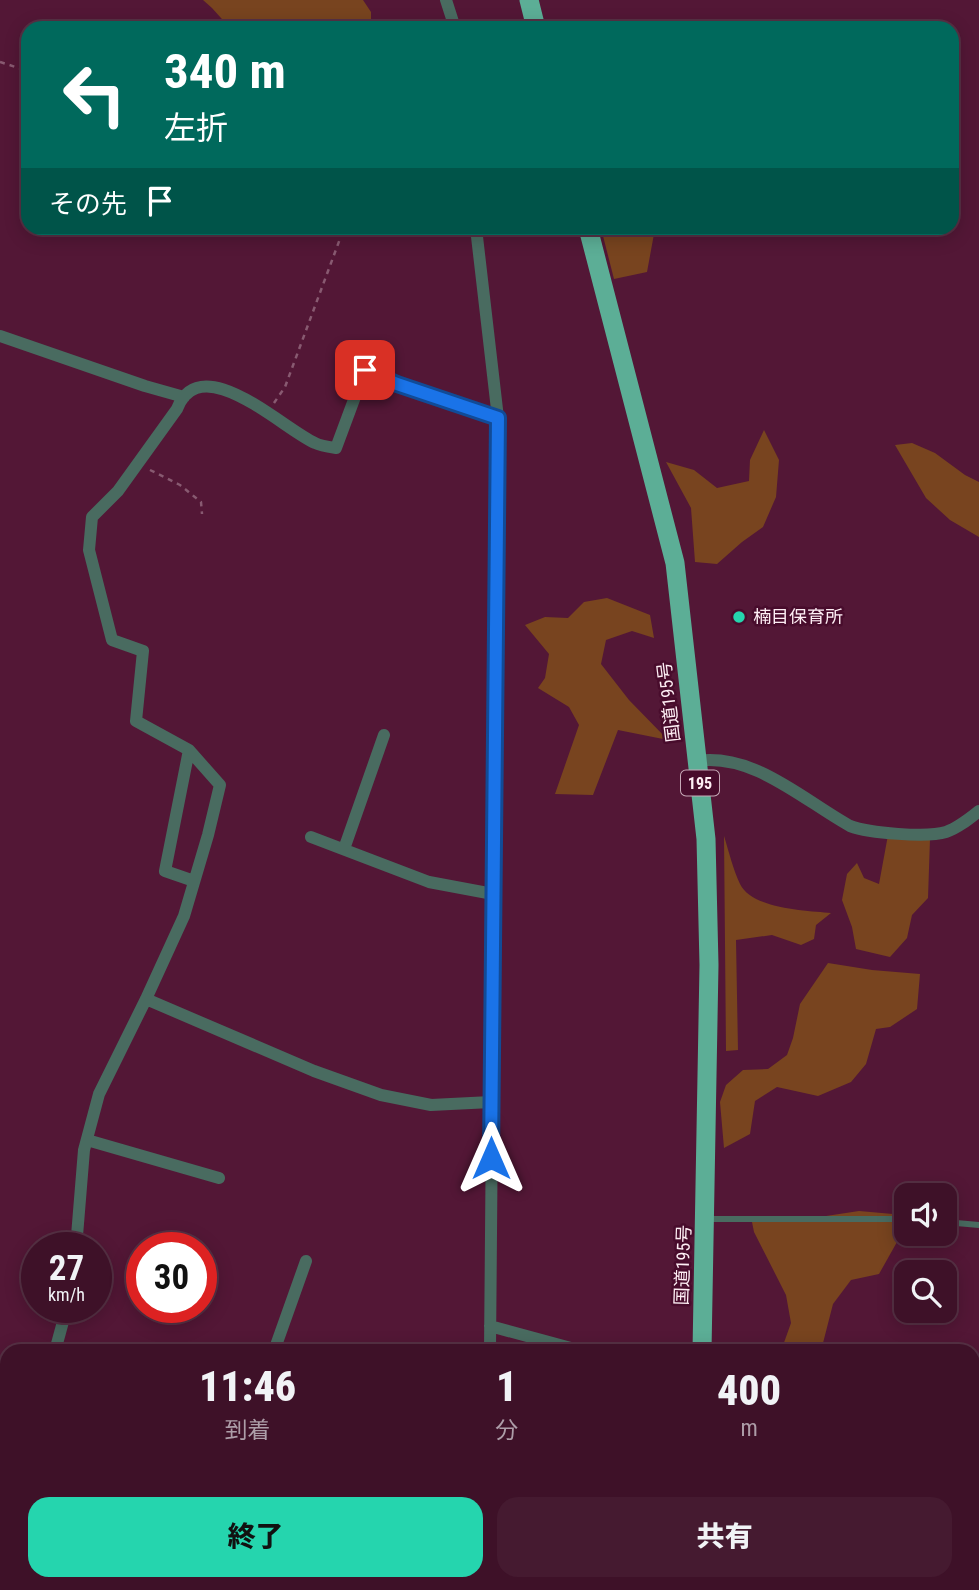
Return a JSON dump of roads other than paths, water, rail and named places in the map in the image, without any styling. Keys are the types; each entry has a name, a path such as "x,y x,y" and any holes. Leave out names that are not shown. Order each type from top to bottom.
{"highway":[{"path":"529,0 534,21"},
{"name":"国道195号","path":"590,235 675,563 706,839 709,965 702,1344"}],"street":[{"path":"446,0 453,21"},
{"path":"477,235 498,418 490,1344"},
{"path":"0,336 184,397"},
{"path":"77,1232 84,1150 99,1094 184,916 220,785 189,750 136,721 143,651 112,640 89,550 92,517 118,491 184,397 190,390 200,387 218,387 268,412 315,443 336,448 365,370 397,384 498,418"},
{"path":"344,849 384,735"},
{"path":"189,750 165,871 194,881"},
{"path":"697,761 712,759 747,766 768,775 850,826 863,831 944,833 961,825 979,811"},
{"path":"311,837 429,882 493,894"},
{"path":"146,999 314,1071 381,1095 430,1105 491,1102"},
{"path":"87,1140 219,1178"},
{"path":"276,1344 306,1261"},
{"path":"57,1344 63,1323"},
{"path":"489,1326 556,1344"}],"lane":[{"path":"705,1219 894,1219"},
{"path":"957,1223 979,1225"}],"place":[{"name":"楠目保育所","path":"739,617"}]}
